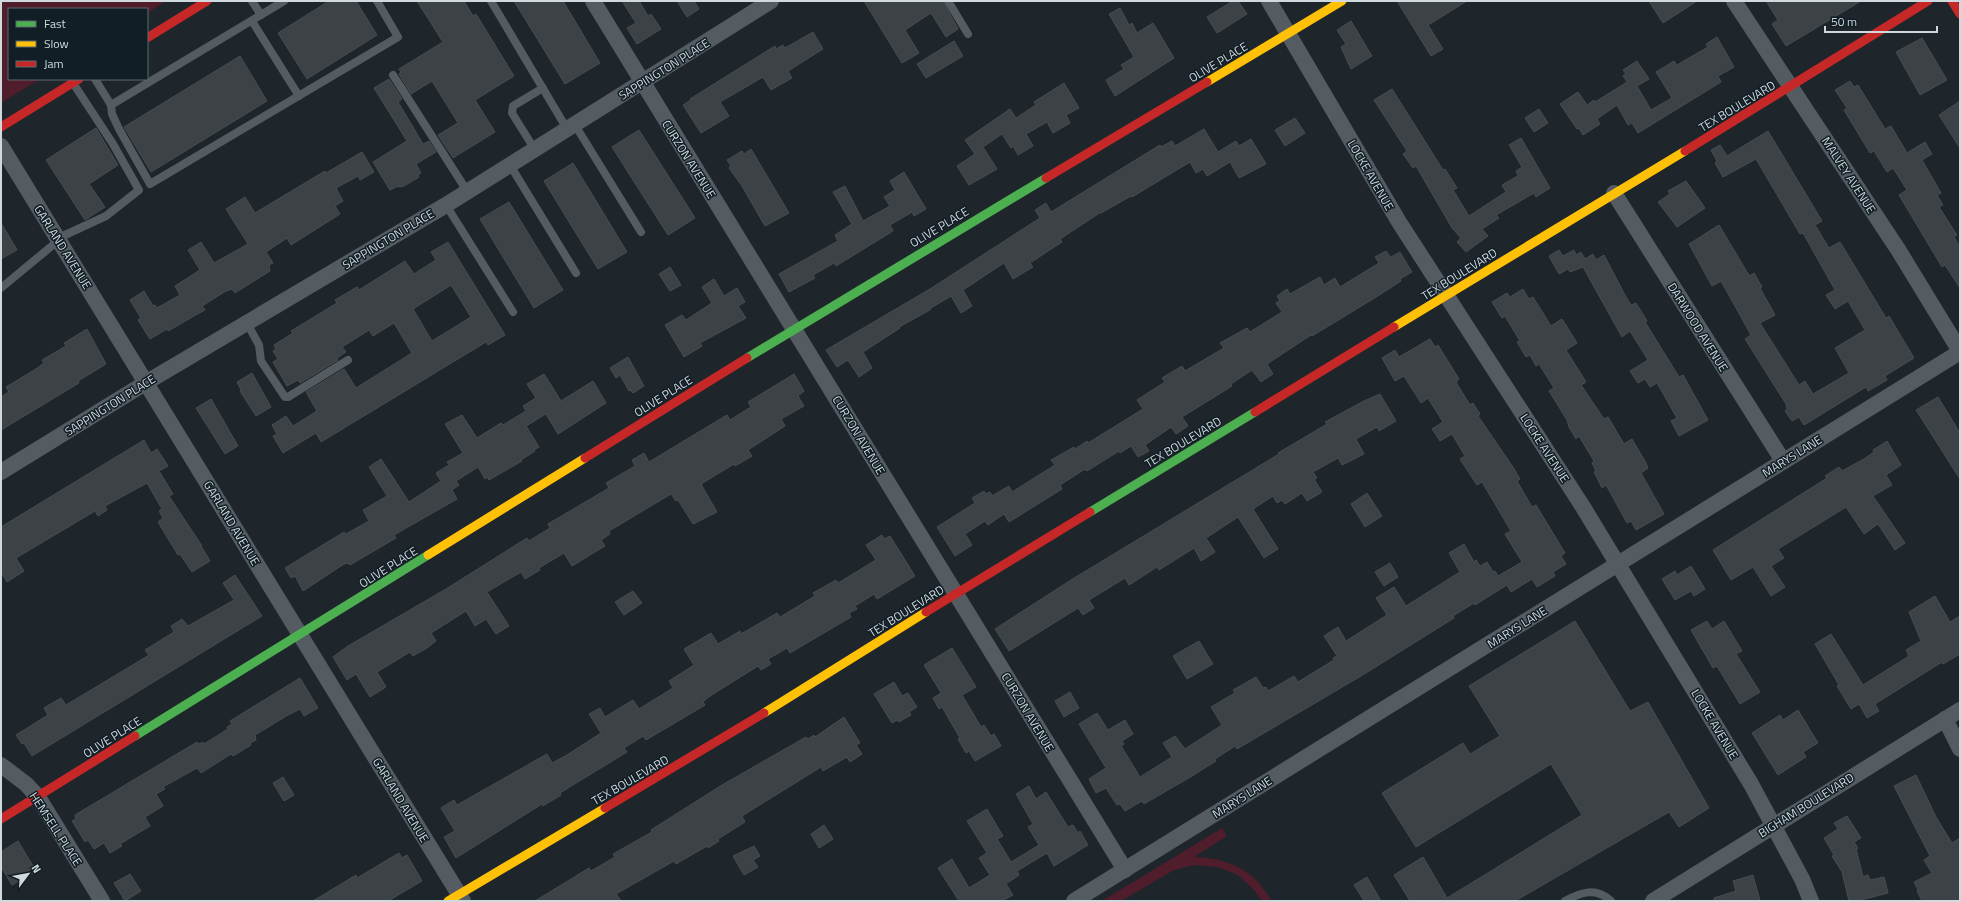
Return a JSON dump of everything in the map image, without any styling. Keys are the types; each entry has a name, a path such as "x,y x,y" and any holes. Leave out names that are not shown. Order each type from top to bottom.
{"street":[{"path":"148,37 207,1"},
{"name":"CURZON AVENUE","path":"593,1 1125,870"},
{"name":"SAPPINGTON PLACE","path":"1,472 147,382 446,205 643,83 771,1"},
{"name":"LOCKE AVENUE","path":"1269,1 1399,222 1583,507 1751,784 1774,826 1811,901"},
{"name":"OLIVE PLACE","path":"1,820 793,329 1342,1"},
{"name":"MALVEY AVENUE","path":"1734,1 1899,251 1960,352"},
{"name":"TEX BOULEVARD","path":"456,899 734,732 956,593 1791,87 1928,1"},
{"path":"1952,1 1960,14"},
{"path":"1,127 76,81"},
{"name":"GARLAND AVENUE","path":"1,146 301,635 456,899"},
{"name":"DARWOOD AVENUE","path":"1614,193 1783,462"},
{"name":"MARYS LANE","path":"1074,901 1960,352"},
{"name":"BIGHAM BOULEVARD","path":"1653,901 1960,710"},
{"path":"1945,719 1960,748"},
{"name":"HEMSELL PLACE","path":"1,765 26,784 38,797 102,901"}],"lane":[{"path":"252,1 261,16"},
{"path":"111,105 284,1"},
{"path":"96,80 111,105 112,114 119,129 150,184 398,37 378,1"},
{"path":"491,1 543,88 571,127 641,232"},
{"path":"948,1 968,34"},
{"path":"252,21 299,96"},
{"path":"393,75 467,192"},
{"path":"1,288 65,235 106,216 139,190 76,81"},
{"path":"535,150 512,113 513,106 543,88"},
{"path":"510,165 576,274"},
{"path":"446,205 513,312"},
{"path":"247,323 259,345 261,361 285,397 288,397 348,360"},
{"path":"1565,901 1575,895 1588,891 1605,896 1611,901"}],"shaded area":[{"path":"1,1 166,1 148,12 148,8 8,8 8,80 38,80 1,103"},
{"path":"1222,828 1227,836 1194,857 1218,860 1239,867 1257,881 1271,901 1262,901 1254,890 1238,875 1217,867 1195,865 1174,870 1121,901 1102,901"}],"building":[{"path":"329,1 356,1 377,35 307,79 278,33"},
{"path":"417,1 464,1 473,16 476,14 514,76 475,100 495,132 453,158 438,135 458,123 432,81 411,94 399,74 401,72 399,69 443,42"},
{"path":"514,1 563,1 600,63 565,84"},
{"path":"622,1 639,1 648,16 651,14 661,29 637,44 627,28 636,23"},
{"path":"677,1 694,1 699,9 687,17"},
{"path":"864,1 943,1 958,29 946,37 931,13 905,30 919,53 902,63"},
{"path":"1233,1 1238,1 1247,14 1217,33 1207,17"},
{"path":"1397,1 1467,1 1428,25 1443,49 1431,56"},
{"path":"1649,1 1697,1 1663,23"},
{"path":"1766,1 1861,1 1786,46 1772,24 1778,20"},
{"path":"1120,8 1129,25 1132,23 1137,33 1153,23 1174,58 1115,96 1106,80 1124,69 1121,65 1134,57 1109,14"},
{"path":"1351,21 1372,56 1351,69 1341,47 1346,44 1337,30"},
{"path":"813,32 823,49 788,71 792,78 771,90 763,77 720,102 729,116 701,133 683,105 691,100 690,99 775,46 776,49 783,45 785,48"},
{"path":"1717,37 1734,67 1718,76 1721,82 1638,133 1632,123 1628,125 1617,105 1597,119 1600,124 1583,135 1579,128 1577,129 1560,104 1578,92 1587,105 1594,100 1595,102 1627,82 1623,76 1626,74 1623,70 1637,61 1649,79 1637,86 1651,110 1672,98 1656,72 1674,61 1677,65 1708,47 1706,44"},
{"path":"1922,38 1947,80 1920,95 1896,52"},
{"path":"954,41 963,56 926,78 917,64"},
{"path":"240,56 267,101 151,172 124,127"},
{"path":"389,79 402,99 398,102 423,144 429,141 436,152 416,164 421,173 418,175 419,177 404,186 398,186 390,190 373,162 407,141 374,88"},
{"path":"1850,81 1854,87 1858,85 1885,129 1891,126 1907,153 1925,142 1932,154 1922,160 1941,193 1937,195 1943,205 1939,207 1957,235 1954,237 1960,247 1960,288 1945,265 1942,267 1899,195 1907,190 1893,168 1887,172 1874,151 1870,153 1844,110 1847,108 1835,90"},
{"path":"1064,83 1079,108 1066,115 1070,123 1053,133 1047,122 1026,134 1033,146 1018,155 1013,146 1011,148 1002,134 983,147 997,169 969,185 957,166 975,154 965,140 1010,109 1016,118 1036,105 1034,102"},
{"path":"1392,89 1443,170 1445,169 1457,188 1453,190 1469,216 1506,192 1502,185 1518,176 1516,171 1522,167 1509,145 1521,138 1550,188 1536,197 1534,193 1496,215 1499,218 1482,229 1488,236 1466,252 1457,242 1461,238 1452,228 1416,166 1413,168 1403,154 1407,151 1374,100"},
{"path":"1960,101 1960,148 1939,115"},
{"path":"1539,109 1548,123 1534,132 1525,118"},
{"path":"1295,118 1305,133 1285,146 1275,130"},
{"path":"96,128 118,165 89,184 105,207 85,220 46,160"},
{"path":"1204,129 1218,152 1236,141 1239,146 1251,139 1266,164 1239,178 1230,162 1207,176 1203,169 1196,173 1190,162 1132,197 1131,196 1101,212 1060,239 1062,242 1030,263 1033,267 1013,279 1004,263 963,290 972,306 961,313 951,296 930,310 899,327 900,328 863,352 872,368 859,377 848,360 837,367 826,350 930,289 1040,218 1035,210 1046,203 1051,212 1160,145 1161,147 1172,141 1175,146"},
{"path":"639,130 695,218 668,235 612,147"},
{"path":"1768,131 1822,221 1815,225 1829,248 1840,242 1886,318 1889,316 1914,358 1885,376 1887,380 1868,391 1866,387 1804,425 1799,417 1792,421 1785,411 1787,409 1786,404 1745,339 1751,335 1721,281 1712,286 1689,244 1719,225 1747,272 1750,276 1754,273 1762,287 1760,288 1775,315 1760,323 1799,385 1805,381 1813,394 1849,373 1835,348 1865,330 1848,301 1835,309 1826,295 1835,290 1803,233 1800,234 1756,159 1723,177 1715,163 1717,161 1711,150 1720,145 1727,156"},
{"path":"751,149 789,213 765,226 742,186 729,168 731,166 727,160 742,151 744,154"},
{"path":"362,152 374,172 360,180 358,176 336,188 343,201 335,206 340,214 291,245 287,238 266,252 273,263 269,265 270,271 235,293 232,289 226,291 202,306 205,310 168,331 167,329 150,339 138,320 141,318 130,300 144,291 153,306 155,305 157,308 180,295 175,286 200,270 188,250 201,242 214,263 248,244 226,209 245,197 255,213 325,171 326,173"},
{"path":"573,163 627,252 598,269 544,181"},
{"path":"904,172 926,209 914,216 912,212 890,225 893,231 836,266 834,263 813,275 815,278 789,292 779,274 838,241 835,235 852,224 833,192 845,186 863,221 890,206 884,197 895,190 890,181"},
{"path":"1686,181 1705,208 1677,227 1658,202 1670,194 1668,191"},
{"path":"509,202 563,290 534,308 480,219"},
{"path":"1,223 17,250 1,259"},
{"path":"448,242 505,335 488,345 486,342 321,442 316,433 283,453 273,436 277,434 272,425 286,416 293,426 317,411 306,392 344,369 356,388 412,353 394,323 373,336 369,330 342,347 346,352 337,358 338,360 300,383 298,380 287,386 273,362 278,359 273,351 276,349 274,345 293,333 291,331 337,303 335,300 357,287 359,290 405,261 414,274 436,260 431,252","holes":["451,285 471,317 432,341 413,309"]},
{"path":"1559,250 1563,256 1574,250 1576,255 1581,252 1585,259 1593,254 1596,260 1604,255 1631,305 1636,303 1647,321 1645,322 1679,377 1683,375 1708,420 1679,436 1671,421 1677,418 1657,383 1650,387 1645,379 1638,383 1630,371 1648,360 1630,331 1622,337 1583,267 1570,272 1568,269 1559,274 1549,256"},
{"path":"1386,251 1391,257 1400,252 1412,272 1373,299 1312,336 1311,335 1267,364 1273,374 1261,382 1252,370 1231,384 1232,386 1182,417 1188,426 1176,434 1171,427 1145,445 1149,451 1138,457 1131,446 1120,453 1119,451 1087,471 1085,469 1060,485 1062,489 1009,522 1004,514 988,525 985,521 965,534 972,545 955,556 937,527 975,503 972,498 984,491 986,494 990,492 992,496 1009,486 1012,492 1055,465 1051,460 1074,447 1075,449 1087,441 1088,443 1143,409 1137,400 1165,382 1162,378 1182,366 1185,371 1224,348 1220,343 1247,328 1250,332 1282,312 1276,303 1280,301 1277,296 1287,289 1290,294 1320,277 1324,285 1335,278 1340,287 1379,263 1375,257"},
{"path":"670,267 681,285 670,291 659,274"},
{"path":"714,279 724,296 737,288 745,302 738,306 746,318 700,343 702,346 684,357 665,325 682,315 686,320 712,303 702,287"},
{"path":"1523,289 1529,299 1533,297 1551,326 1562,319 1577,343 1566,350 1586,382 1581,385 1604,419 1608,417 1624,444 1632,439 1646,463 1648,468 1641,473 1664,514 1636,530 1631,521 1627,523 1606,485 1602,488 1594,472 1596,471 1592,463 1594,461 1579,436 1576,439 1569,427 1567,420 1549,391 1554,388 1539,364 1536,366 1530,355 1526,357 1517,342 1520,341 1505,316 1502,318 1492,302 1507,293 1510,297"},
{"path":"87,329 106,364 78,381 79,383 1,430 1,397 9,392 6,387 36,369 44,363 42,360 66,346 64,343"},
{"path":"1430,339 1435,347 1438,345 1459,379 1456,382 1470,405 1473,403 1480,414 1478,416 1513,467 1520,479 1517,481 1532,507 1536,505 1565,553 1561,556 1566,564 1553,572 1555,576 1537,587 1532,579 1511,592 1507,585 1475,605 1474,603 1453,616 1454,618 1361,676 1237,749 1235,746 1215,759 1216,761 1144,804 1142,801 1125,811 1120,804 1117,805 1106,788 1096,793 1089,779 1106,768 1079,724 1097,713 1108,730 1125,720 1133,734 1122,741 1124,744 1121,746 1140,777 1172,757 1163,743 1175,736 1185,749 1222,725 1211,707 1235,693 1233,690 1256,677 1263,688 1266,687 1268,691 1294,676 1298,682 1334,660 1333,658 1337,656 1324,636 1338,627 1346,641 1387,615 1376,598 1394,587 1406,606 1460,572 1449,553 1464,544 1474,562 1476,560 1480,566 1487,562 1493,572 1495,571 1498,576 1522,562 1505,534 1511,531 1482,482 1477,485 1460,459 1465,456 1452,434 1440,441 1432,429 1443,422 1428,398 1421,403 1404,376 1395,381 1382,358 1395,350 1399,357"},
{"path":"628,357 644,386 633,393 630,390 629,391 620,375 616,378 610,368"},
{"path":"252,373 271,407 256,416 240,391 241,390 237,382"},
{"path":"544,374 561,401 593,381 606,403 558,434 546,414 526,426 539,447 521,460 522,461 489,480 488,477 485,479 478,467 456,481 459,485 452,490 457,499 394,535 396,538 350,565 348,563 344,564 303,591 295,576 291,578 285,568 344,532 346,534 369,521 363,510 387,496 369,467 381,459 409,502 441,481 436,473 449,465 447,462 463,453 445,424 462,415 477,438 501,423 503,425 526,411 523,406 536,398 527,384"},
{"path":"794,374 804,391 798,396 804,406 781,419 785,426 748,450 752,456 735,466 734,464 701,484 717,512 693,524 678,500 676,501 671,494 609,531 610,534 601,540 605,546 572,566 564,553 539,568 540,570 525,579 521,572 487,592 509,626 496,634 486,619 475,626 466,611 431,633 436,641 427,648 413,656 410,652 377,672 386,687 370,697 356,674 347,680 333,657 348,646 446,589 527,538 529,541 550,528 548,524 609,488 606,483 635,466 632,460 644,453 649,462 727,415 730,420 751,407 748,402"},
{"path":"1380,394 1396,421 1379,431 1377,427 1356,439 1364,454 1342,465 1338,458 1313,472 1317,478 1314,479 1322,492 1307,501 1302,493 1285,504 1282,500 1277,503 1273,496 1253,509 1278,549 1264,558 1238,517 1206,538 1215,552 1201,561 1194,548 1159,570 1157,567 1129,585 1125,578 1089,600 1094,608 1083,615 1078,608 1009,651 995,629 1071,580 1327,424 1325,422"},
{"path":"1938,397 1960,433 1960,479 1916,410"},
{"path":"211,399 238,446 225,454 196,408"},
{"path":"144,440 151,453 157,449 168,466 159,471 173,494 169,496 202,546 210,561 192,572 180,554 178,555 158,522 163,518 159,511 162,509 147,483 105,506 107,510 98,516 95,511 16,558 24,571 7,582 1,572 1,527"},
{"path":"1887,441 1901,465 1886,475 1892,485 1873,496 1905,543 1895,550 1878,524 1864,534 1846,507 1778,549 1784,558 1771,566 1785,587 1771,596 1753,567 1731,580 1713,550 1827,478 1825,476 1839,467 1842,471 1864,459 1874,452 1873,450"},
{"path":"1367,493 1382,516 1365,527 1351,504"},
{"path":"882,535 884,539 890,536 915,576 877,599 874,594 855,606 857,609 849,613 851,617 790,653 787,648 768,659 771,664 761,670 758,666 710,696 703,702 705,705 646,740 643,736 624,748 627,752 560,793 561,795 543,806 542,804 456,858 444,837 455,831 441,808 454,800 457,805 547,754 552,763 567,755 601,733 589,714 600,708 605,717 633,700 639,709 673,688 669,681 694,665 684,649 711,633 718,644 740,631 741,634 777,613 780,617 815,596 813,593 836,580 838,583 876,560 866,545"},
{"path":"1390,563 1398,577 1384,586 1375,572"},
{"path":"1691,566 1705,589 1694,596 1691,591 1675,600 1662,579 1675,571 1677,575"},
{"path":"235,575 262,616 32,756 24,743 22,744 16,735 48,715 44,708 61,698 66,705 149,655 145,650 174,632 171,626 182,619 188,626 234,600 223,583"},
{"path":"633,591 642,603 624,615 615,602"},
{"path":"1935,596 1950,622 1960,616 1960,654 1943,664 1942,662 1875,704 1879,711 1867,718 1859,704 1851,709 1815,644 1831,634 1863,685 1909,656 1906,650 1921,641 1909,612"},
{"path":"1575,621 1630,711 1648,702 1709,808 1679,827 1669,812 1515,901 1410,901 1394,875 1423,857 1447,898 1582,815 1551,764 1416,847 1382,793 1463,743 1470,754 1500,736 1469,686"},
{"path":"1707,621 1712,629 1724,621 1742,651 1736,654 1760,692 1740,704 1717,666 1713,668 1691,630"},
{"path":"1199,641 1213,664 1187,679 1173,656"},
{"path":"952,648 976,687 962,695 981,727 984,725 991,736 994,734 1001,746 975,761 969,751 966,753 958,739 960,738 942,707 939,709 933,698 941,693 924,665"},
{"path":"300,678 318,708 304,716 300,709 288,715 255,735 256,740 250,743 251,745 233,756 231,754 201,773 197,768 163,787 165,789 156,794 163,806 145,817 150,826 120,844 122,846 110,853 104,843 94,849 88,840 85,842 72,821 76,819 75,815 197,742 199,744 203,742 204,744 228,729 227,727 232,724 230,721"},
{"path":"894,682 902,696 908,693 917,707 909,712 911,715 899,722 897,720 892,723 874,694"},
{"path":"1070,692 1079,708 1064,717 1055,701"},
{"path":"1798,710 1818,743 1803,752 1806,757 1778,775 1752,733 1780,715 1783,720"},
{"path":"844,717 860,743 856,745 862,754 850,762 847,757 823,771 821,767 742,816 745,822 718,839 719,841 708,848 707,846 676,864 674,861 616,894 621,901 535,901 589,868 591,871 615,857 613,854 652,832 651,830 722,785 806,737 808,739 814,735 815,737"},
{"path":"1916,775 1936,817 1952,843 1960,838 1960,901 1922,901 1917,891 1918,890 1914,882 1932,873 1924,860 1930,856 1894,786"},
{"path":"283,777 294,795 284,801 273,783"},
{"path":"1029,786 1036,799 1046,792 1068,827 1073,825 1078,833 1080,831 1088,845 1054,866 1047,853 1017,871 1019,875 1006,884 1013,895 1002,901 959,901 938,868 952,859 969,888 990,875 979,858 987,853 967,821 987,809 1003,836 997,839 1011,862 1039,845 1028,827 1033,824 1016,794"},
{"path":"1847,816 1861,838 1854,842 1858,848 1856,849 1863,877 1868,875 1870,880 1884,877 1888,893 1857,901 1849,901 1842,872 1832,856 1834,855 1824,838 1838,829 1834,823"},
{"path":"824,825 833,839 819,848 811,834"},
{"path":"18,841 36,871 12,885 1,867 1,852"},
{"path":"754,846 760,856 753,860 758,867 744,875 733,856"},
{"path":"399,853 402,858 407,855 422,881 388,901 313,901 356,875 357,878"},
{"path":"130,874 141,891 125,901 114,883"},
{"path":"1753,875 1760,901 1714,901 1714,898 1736,891 1733,881"},
{"path":"1367,877 1381,901 1364,901 1354,885"}],"traffic: fast":[{"path":"747,358 1046,178"},
{"path":"1090,512 1255,412"},
{"path":"135,736 428,555"}],"traffic: slow":[{"path":"1207,82 1342,1"},
{"path":"1394,327 1685,151"},
{"path":"428,555 585,458"},
{"path":"764,713 926,612"},
{"path":"448,901 605,808"}],"traffic: jam":[{"path":"148,37 207,1"},
{"path":"1685,151 1928,1"},
{"path":"1952,1 1960,14"},
{"path":"1,127 77,80"},
{"path":"1046,178 1207,82"},
{"path":"1255,412 1394,327"},
{"path":"585,458 747,358"},
{"path":"926,612 1090,512"},
{"path":"605,808 764,713"},
{"path":"1,819 135,736"}]}
